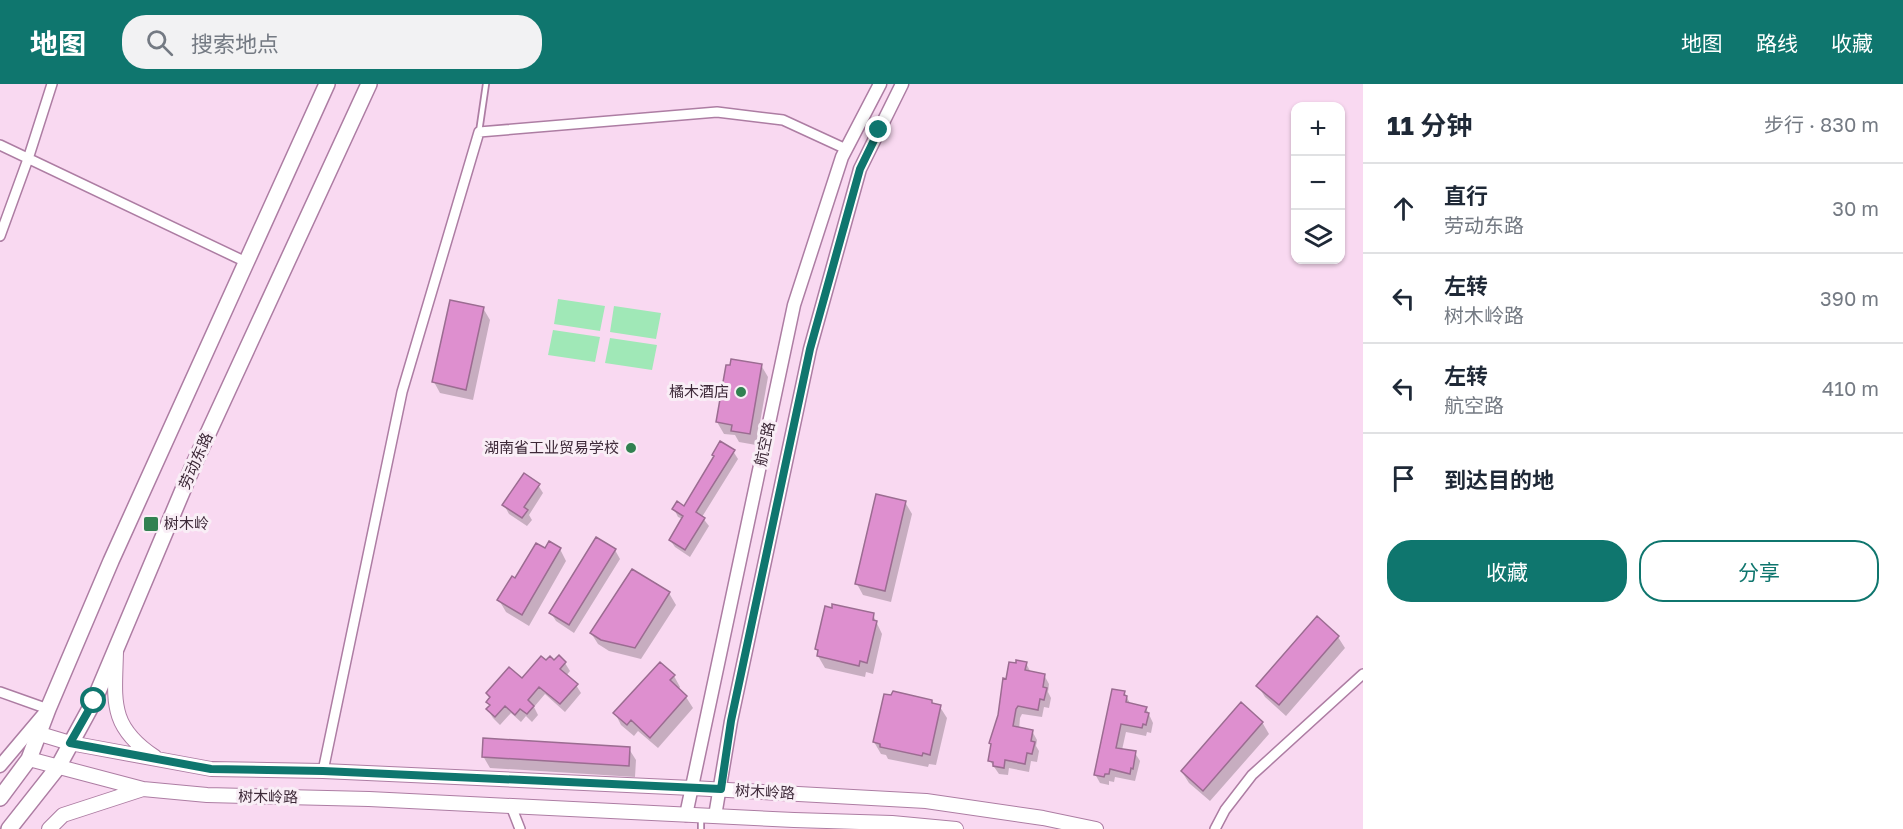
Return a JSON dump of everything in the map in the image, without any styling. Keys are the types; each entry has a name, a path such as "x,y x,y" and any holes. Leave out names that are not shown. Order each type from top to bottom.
{"main road":[{"path":"0,798 29,759 111,561 327,84"},
{"name":"劳动东路","path":"9,829 58,766 94,701 193,466 369,84"},
{"path":"116,648 115,701 121,725 141,747 161,761"},
{"name":"树木岭路","path":"40,734 70,743 211,769 323,771 926,801 1043,818 1096,829"},
{"name":"树木岭路","path":"29,759 143,789 207,795 369,799 686,815 706,820 891,823 956,829"},
{"path":"49,829 63,815 143,789"}],"street":[{"path":"0,236 28,159 51,84"},
{"name":"航空路","path":"686,815 794,305 844,153 880,84"},
{"name":"航空路","path":"706,820 721,789 734,710 807,360 860,169 902,84"},
{"path":"323,771 402,392 479,132 717,112 783,120 844,153 860,169"},
{"path":"0,145 246,262"},
{"path":"1215,829 1225,810 1252,775 1363,674"},
{"path":"0,692 48,709 0,766"},
{"path":"511,806 520,829"}],"lane":[{"path":"479,132 486,84"}],"green space":[{"path":"558,299 605,306 600,331 554,324"},
{"path":"614,306 661,313 656,339 610,332"},
{"path":"553,330 600,337 595,362 548,355"},
{"path":"610,338 657,345 652,370 605,363"}],"building":[{"path":"450,300 484,307 466,390 432,382"},
{"path":"731,359 762,364 750,434 731,431 732,425 716,422 726,365 730,365"},
{"path":"720,441 735,450 696,512 705,518 685,550 669,540 683,516 672,509 677,501 684,506 714,456 712,455"},
{"path":"524,473 540,484 524,507 528,510 522,518 502,505"},
{"path":"876,494 906,501 885,591 855,584"},
{"path":"596,537 616,549 569,625 549,613"},
{"path":"549,541 561,548 522,615 497,600 512,576 515,578 536,543 545,548"},
{"path":"632,569 670,592 635,648 601,640 590,633"},
{"path":"832,604 874,613 873,620 877,621 867,663 860,661 859,666 817,656 818,650 815,649 825,606 832,608"},
{"path":"1317,616 1339,636 1279,705 1256,686"},
{"path":"559,655 566,662 560,669 578,684 560,704 539,687 528,700 534,706 527,714 520,709 515,715 505,706 495,717 486,709 490,705 486,702 490,697 486,693 509,667 522,678 541,656 546,660 550,656 554,660"},
{"path":"1016,660 1027,662 1025,670 1045,674 1043,687 1047,688 1044,700 1040,699 1038,710 1018,706 1016,709 1013,726 1033,730 1031,741 1035,742 1032,754 1027,753 1025,764 1005,760 1004,768 993,766 993,762 988,761 991,744 989,743 998,715 1003,678 1006,679 1009,662 1016,663"},
{"path":"660,662 675,675 670,680 687,696 650,738 631,720 627,725 613,713"},
{"path":"1112,689 1125,691 1126,702 1147,707 1145,712 1149,713 1146,725 1143,724 1142,728 1121,724 1116,748 1136,751 1130,774 1110,769 1109,774 1105,774 1104,777 1094,775"},
{"path":"893,691 932,700 932,703 941,705 930,755 923,753 922,756 880,747 880,744 873,742 884,694 891,695"},
{"path":"1241,702 1263,722 1203,791 1181,771"},
{"path":"483,738 630,747 629,766 482,757"}],"place":[{"name":"橘木酒店","path":"741,392"},
{"name":"湖南省工业贸易学校","path":"631,448"},
{"name":"树木岭","path":"151,524"}],"route":[{"path":"94,701 70,743 211,769 323,771 721,789 731,721 810,349 860,169 879,130"}]}
